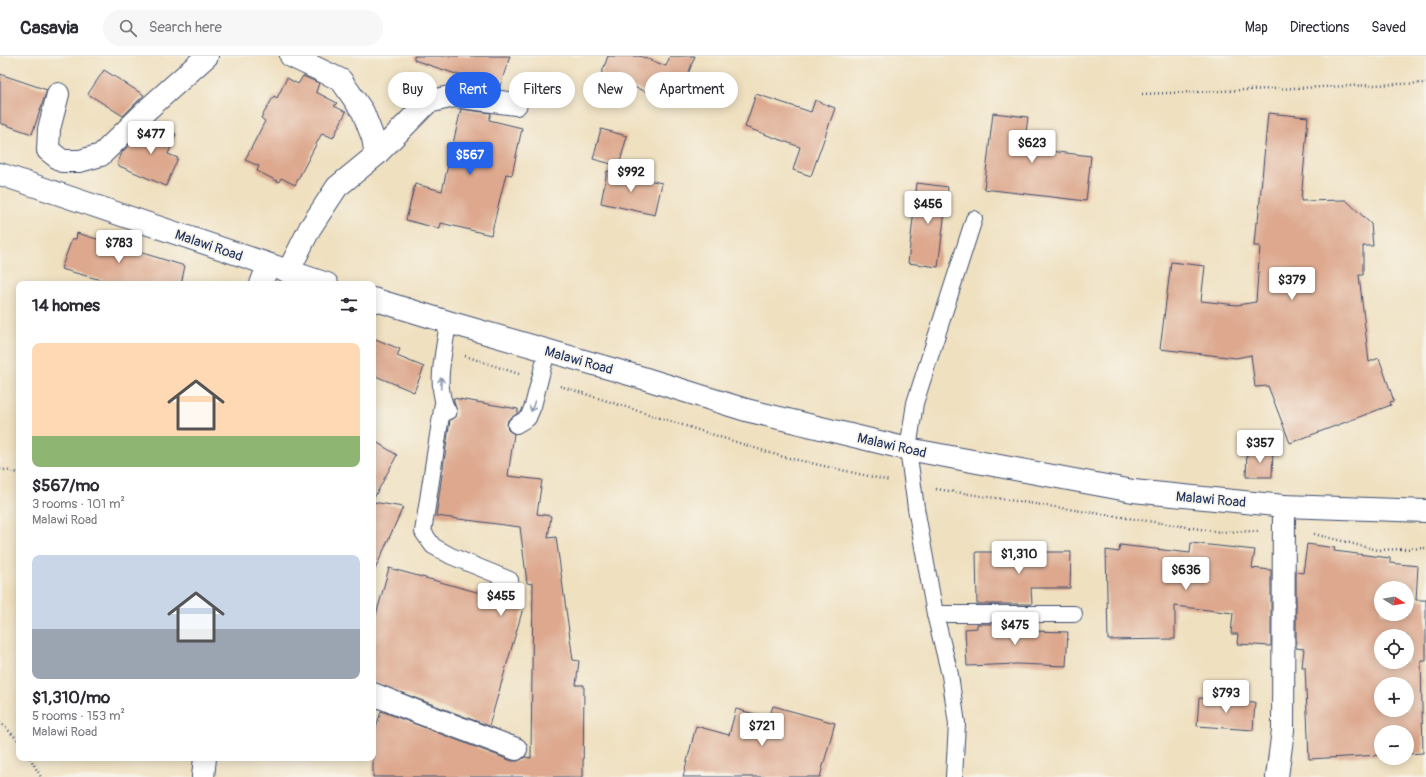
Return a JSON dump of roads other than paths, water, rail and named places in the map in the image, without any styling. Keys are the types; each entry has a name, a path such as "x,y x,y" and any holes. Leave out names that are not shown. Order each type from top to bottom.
{"main road":[{"path":"58,94 50,129 48,150 62,161 80,161 101,155 149,108 207,56"},
{"path":"291,56 341,80 363,112 373,138 376,155"},
{"path":"273,274 310,228 337,187 376,155 428,102 454,96 509,103"},
{"name":"Malawi Road","path":"0,174 273,274 311,281"},
{"name":"Malawi Road","path":"376,300 643,378 746,410 908,449 1133,491 1284,506 1426,511"},
{"path":"1277,777 1283,730 1284,506"},
{"path":"376,695 516,748"},
{"path":"203,777 205,761"}],"lane":[{"path":"954,777 956,724 950,675 935,614 916,508 908,449 915,403 974,220"},
{"path":"448,322 440,387 447,408 423,532 433,546 451,556 510,580"},
{"path":"516,425 528,418 534,406 547,351"},
{"path":"935,614 1074,614"}]}
